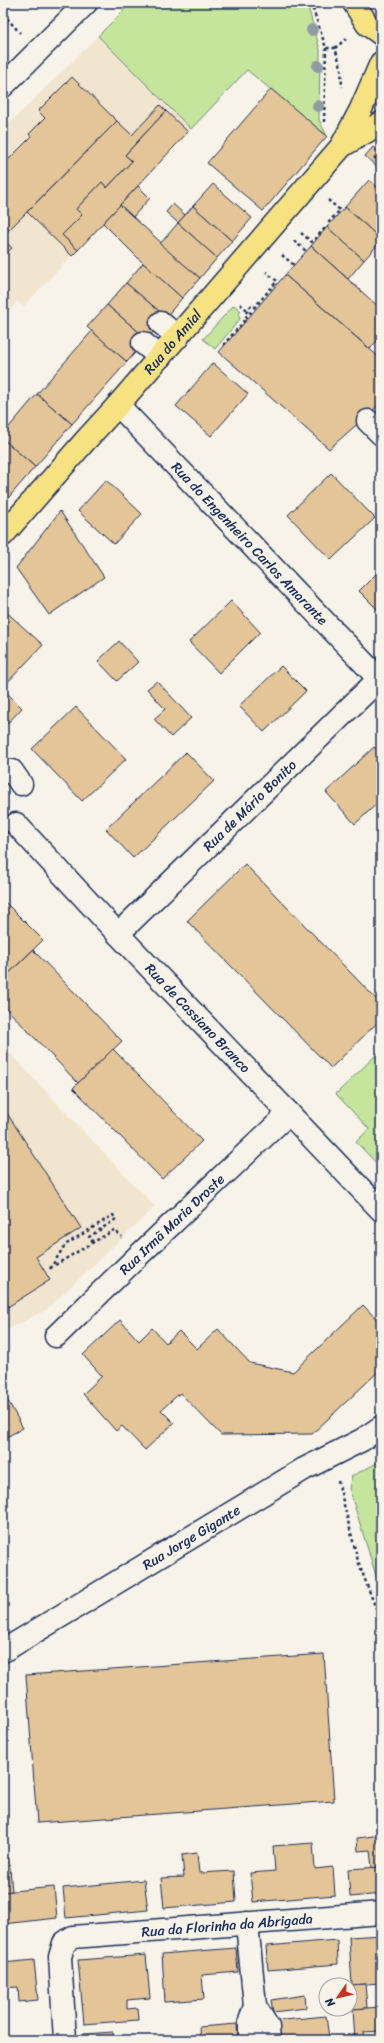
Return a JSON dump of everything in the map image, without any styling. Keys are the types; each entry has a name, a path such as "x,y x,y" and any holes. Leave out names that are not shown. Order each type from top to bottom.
{"main road":[{"path":"354,3 367,24 381,34"},
{"name":"Rua do Amial","path":"3,535 84,440 118,405 178,337 341,147 361,109 381,63"},
{"name":"Rua do Amial","path":"341,147 381,123"}],"street":[{"path":"3,86 86,3"},
{"path":"160,323 178,337"},
{"path":"143,343 160,357"},
{"name":"Rua do Engenheiro Carlos Amarante","path":"118,405 380,679"},
{"name":"Rua de Mário Bonito","path":"118,934 380,679"},
{"path":"3,772 12,770 21,784"},
{"name":"Rua de Cassiano Branco","path":"16,824 118,934 381,1210"},
{"name":"Rua Irmã Maria Droste","path":"56,1336 289,1113"},
{"name":"Rua Jorge Gigante","path":"3,1651 304,1469 362,1440 381,1427"},
{"name":"Rua da Florinha da Abrigada","path":"65,2040 60,1957 64,1944 73,1937 381,1912"},
{"path":"247,1923 255,2006 250,2021 250,2040"},
{"path":"255,2006 268,2027 269,2040"}],"path":[{"path":"311,3 326,48 324,122 331,131 328,137 341,147"},
{"path":"326,48 336,48 341,67 342,88"},
{"path":"225,345 224,344 246,318 244,314 248,310 258,305 278,282 248,256"},
{"path":"88,1246 50,1269 64,1245 113,1215 116,1219 89,1237 93,1242"},
{"path":"329,1456 339,1483 358,1561 381,1622"}],"shaded area":[{"path":"131,3 305,3 308,5 23,307 17,301 3,320 3,130"},
{"path":"3,1046 155,1207 46,1310 3,1332"}],"green space":[{"path":"131,3 307,3 320,50 319,120 327,136 247,70 191,129 98,36"},
{"path":"234,305 241,311 239,314 240,319 215,349 203,339"},
{"path":"381,1050 381,1168 356,1142 369,1129 336,1094"},
{"path":"381,1461 381,1592 349,1488 352,1476"}],"building":[{"path":"72,77 117,121 3,236 3,165 31,137 29,134 45,118 38,111"},
{"path":"271,89 327,136 263,211 207,163"},
{"path":"160,105 166,111 125,155 132,161 107,188 102,182 76,209 82,215 62,235 78,250 72,256 27,212 117,121 132,135"},
{"path":"166,111 188,132 78,250 62,235 82,215 76,209 102,182 107,188 132,161 125,155"},
{"path":"373,147 381,154 379,169 365,156"},
{"path":"381,167 381,178 376,173"},
{"path":"369,180 381,190 381,239 345,207"},
{"path":"213,184 252,218 232,241 193,206"},
{"path":"138,186 150,198 133,217 120,205"},
{"path":"173,204 185,215 178,223 166,212"},
{"path":"120,205 200,278 182,298 143,263 103,223"},
{"path":"193,206 232,241 217,258 178,223"},
{"path":"345,207 381,239 381,241 364,260 327,227"},
{"path":"178,223 217,258 200,278 160,244"},
{"path":"327,227 364,260 348,279 311,246"},
{"path":"3,239 12,248 3,257"},
{"path":"311,246 381,309 381,336 370,349 285,275"},
{"path":"143,263 182,298 166,317 126,283"},
{"path":"285,275 381,359 381,403 329,449 219,352"},
{"path":"126,283 166,317 147,339 107,305"},
{"path":"107,305 147,339 127,362 87,327"},
{"path":"92,331 127,362 72,424 37,394"},
{"path":"213,363 248,394 211,436 176,406"},
{"path":"37,394 72,424 35,467 3,439 3,434"},
{"path":"3,439 35,467 3,504"},
{"path":"331,473 375,518 331,560 288,515"},
{"path":"106,480 142,514 114,544 78,511"},
{"path":"60,511 104,577 49,615 16,568"},
{"path":"381,569 381,613 359,591"},
{"path":"231,601 260,632 219,673 189,642"},
{"path":"3,609 43,645 3,687"},
{"path":"119,641 138,662 117,681 98,661"},
{"path":"281,666 306,691 264,732 239,706"},
{"path":"157,681 191,718 171,737 154,719 165,709 147,689"},
{"path":"3,689 22,708 7,724 3,723"},
{"path":"76,707 126,759 82,801 32,749"},
{"path":"374,747 381,754 381,800 355,824 326,792"},
{"path":"186,752 214,781 133,858 106,829"},
{"path":"245,864 381,1004 381,1019 331,1068 187,921"},
{"path":"3,900 43,940 3,979"},
{"path":"33,950 122,1041 78,1083 3,1005 3,979"},
{"path":"113,1049 202,1141 162,1179 73,1088"},
{"path":"3,1107 81,1228 36,1257 50,1280 3,1310"},
{"path":"363,1305 381,1324 381,1369 312,1434 221,1435 180,1393 161,1410 174,1423 145,1450 122,1426 116,1431 83,1394 102,1376 83,1355 120,1320 139,1341 152,1328 166,1343 179,1331 197,1349 218,1329 250,1363 293,1372"},
{"path":"3,1392 23,1428 3,1439"},
{"path":"324,1654 334,1801 37,1823 26,1675"},
{"path":"381,1835 381,1867 372,1868 370,1850 358,1851 357,1838"},
{"path":"313,1843 315,1869 333,1867 335,1895 253,1902 250,1873 275,1871 273,1846"},
{"path":"197,1853 199,1873 234,1871 236,1902 164,1908 161,1878 184,1877 182,1855"},
{"path":"9,1858 12,1891 3,1892 3,1859"},
{"path":"381,1867 381,1894 350,1897 348,1869"},
{"path":"144,1880 148,1910 66,1918 63,1888"},
{"path":"54,1887 57,1918 3,1924 3,1892"},
{"path":"381,1935 381,1983 358,1985 358,1977 352,1977 349,1937"},
{"path":"337,1940 338,1964 268,1970 266,1946"},
{"path":"236,1948 238,1972 202,1975 204,1999 165,2002 162,1954"},
{"path":"146,1955 150,1998 127,2000 127,2009 137,2008 138,2020 84,2024 78,1960"},
{"path":"34,1960 38,2000 19,2002 18,1987 3,1988 3,1963"},
{"path":"358,1984 365,1984 367,2008 358,2009"},
{"path":"305,1995 306,2008 273,2012 271,2000"},
{"path":"381,2007 381,2031 364,2032 365,2040 355,2040 354,2017 358,2017 358,2009"},
{"path":"326,2017 329,2038 355,2035 355,2040 276,2040 274,2021"},
{"path":"237,2024 238,2040 200,2040 199,2027"},
{"path":"113,2032 114,2040 84,2040 84,2034"},
{"path":"43,2037 43,2040 11,2040 11,2039"}]}
